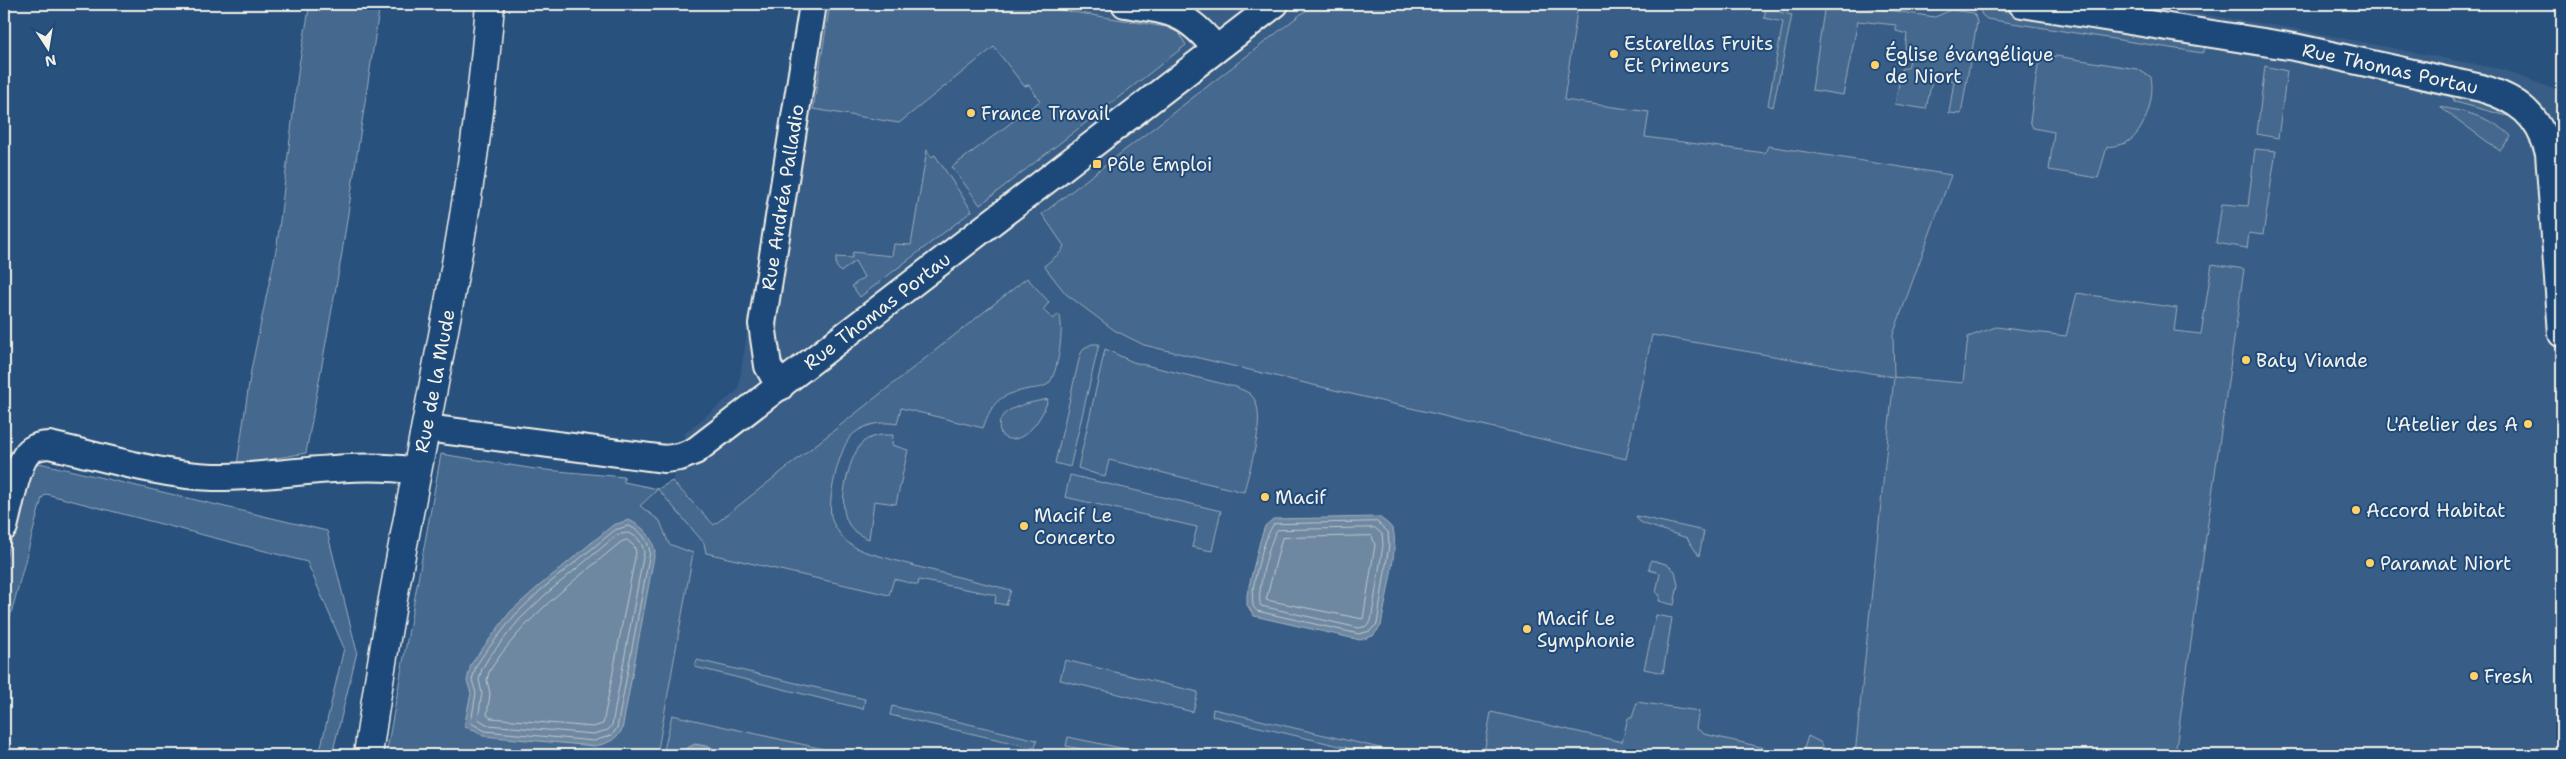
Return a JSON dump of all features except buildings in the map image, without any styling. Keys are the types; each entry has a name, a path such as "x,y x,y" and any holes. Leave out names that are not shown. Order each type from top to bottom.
{"street":[{"name":"Rue de la Mude","path":"368,755 426,428 481,98 490,4"},
{"name":"Rue Andréa Palladio","path":"780,386 768,366 762,324 813,4"},
{"path":"1126,4 1180,15 1196,26 1216,49"},
{"name":"Rue Thomas Portau","path":"426,428 675,458 695,451 1275,4"},
{"name":"Rue Thomas Portau","path":"2022,4 2294,47 2481,88 2507,97 2521,106 2536,121 2545,136 2549,153 2562,334"},
{"path":"4,527 23,461 29,450 39,446 50,445 177,473 211,477 255,476 305,470 339,469 402,469 417,471"}],"shaded area":[{"path":"310,4 380,4 341,259 306,453 237,465 251,370 277,245 299,65"},
{"path":"799,4 1314,4 1294,20 1652,335 1894,376 1893,335 1951,175 1767,146 1766,153 1561,126 1578,4 2135,4 2286,27 2504,70 2562,92 2562,755 2175,755 2223,405 1894,377 1855,755 657,755 693,554 669,544 660,521 640,506 658,489 672,481 685,433 738,390"},
{"path":"830,4 1024,4 1166,27 1179,33 1186,45 980,205 952,167 1040,101 1029,85 1024,86 994,47 899,123 813,109"},
{"path":"1314,4 1578,4 1564,100 1649,112 1645,137 1765,153 1768,146 1951,175 1893,335 1894,377 1652,335 1626,459 1144,345 1114,330 1066,294 1044,266 1061,252 1064,246 1042,214"},
{"path":"1767,4 1780,4 1779,12 1792,15 1773,107 1768,105 1783,22 1764,18"},
{"path":"1825,4 1845,4 1935,17 1951,10 1974,13 1977,22 1961,114 1949,113 1954,81 1933,76 1926,109 1895,104 1902,68 1908,68 1910,59 1904,57 1907,34 1896,31 1896,25 1858,21 1843,95 1812,90"},
{"path":"1883,4 1944,4 1932,10"},
{"path":"1979,7 2204,44 2205,49 2202,53 1987,19 1982,15"},
{"path":"2056,56 2137,69 2151,77 2152,93 2148,112 2140,129 2129,141 2107,147 2098,178 2049,170 2054,132 2033,128 2030,121 2038,66 2043,60"},
{"path":"2265,66 2287,71 2278,138 2257,134"},
{"path":"2415,83 2480,99 2515,118 2455,102 2452,97 2404,86"},
{"path":"2440,107 2468,113 2487,120 2496,124 2511,136 2500,151"},
{"path":"2255,149 2276,151 2263,235 2249,233 2247,248 2216,243 2222,204 2248,206"},
{"path":"927,150 931,157 935,155 972,211 860,297 852,286 864,277 855,261 841,272 836,266 836,257 852,258 853,252 892,256 894,244 911,245"},
{"path":"2212,264 2244,269 2175,755 1855,755 1894,377 1963,383 1968,337 1996,327 2066,336 2077,293 2177,308 2174,331 2201,334"},
{"path":"1027,278 1049,302 1043,310 1053,319 1059,314 1061,320 1060,350 1055,371 1048,384 1011,394 999,400 990,411 983,428 901,408 897,424 873,424 851,436 842,452 832,489 832,520 839,533 850,544 865,552 893,560 1011,590 1006,605 995,603 996,595 919,580 918,585 894,579 889,595 706,553 704,543 658,489 672,481 714,525"},
{"path":"1092,344 1099,344 1070,467 1055,463 1080,355 1084,348"},
{"path":"1105,349 1133,362 1236,387 1250,394 1256,402 1258,426 1244,492 1109,460 1105,477 1078,468"},
{"path":"1048,399 1037,422 1024,435 1017,439 1002,436 999,427 1001,419 1006,413 1022,405"},
{"path":"881,435 893,435 892,445 908,450 896,504 874,501 869,539 853,530 848,523 844,508 844,490 850,466 860,446 867,439"},
{"path":"441,454 535,469 624,477 624,482 658,489 640,506 660,521 669,544 693,553 657,755 386,755"},
{"path":"35,462 327,531 357,652 332,755 319,755 344,648 307,562 46,494 42,498 4,640 4,564"},
{"path":"1070,475 1221,511 1212,551 1192,547 1197,527 1065,497"},
{"path":"1636,516 1704,531 1699,556 1687,538 1644,524"},
{"path":"1651,560 1666,564 1675,571 1678,585 1674,605 1659,601 1660,595 1656,593 1660,573 1649,570"},
{"path":"1656,615 1672,618 1663,673 1644,669"},
{"path":"697,660 865,699 863,709 695,667"},
{"path":"1065,660 1198,692 1193,712 1060,680"},
{"path":"1637,702 1699,711 1696,728 1704,734 1796,755 1735,755 1723,753 1712,755 1494,755 1484,753 1491,712 1622,742 1628,718 1632,718"},
{"path":"892,706 1037,740 1035,748 890,715"},
{"path":"1213,709 1410,755 1378,755 1212,716"},
{"path":"672,715 850,755 721,755 711,747 681,751 680,755 663,755"},
{"path":"1808,736 1820,742 1828,755 1802,755"},
{"path":"1068,737 1154,755 1109,755 1066,746"}],"water":[{"path":"1379,517 1389,524 1393,530 1394,549 1381,626 1373,636 1360,640 1254,616 1247,605 1247,594 1265,526 1273,519"},
{"path":"629,520 646,532 652,541 655,551 622,730 619,734 610,741 594,746 483,736 475,730 464,727 471,693 467,681 471,664 510,612 613,525"},
{"path":"695,744 711,747 721,755 680,755 681,751"}],"place":[{"name":"Estarellas Fruits Et Primeurs","path":"1614,54"},
{"name":"Église évangélique de Niort","path":"1875,65"},
{"name":"France Travail","path":"971,113"},
{"name":"Pôle Emploi","path":"1097,164"},
{"name":"Baty Viande","path":"2246,360"},
{"name":"L'Atelier des A","path":"2528,424"},
{"name":"Macif","path":"1265,497"},
{"name":"Accord Habitat","path":"2356,510"},
{"name":"Macif Le Concerto","path":"1024,526"},
{"name":"Paramat Niort","path":"2370,563"},
{"name":"Macif Le Symphonie","path":"1527,629"},
{"name":"Fresh","path":"2474,676"}]}
